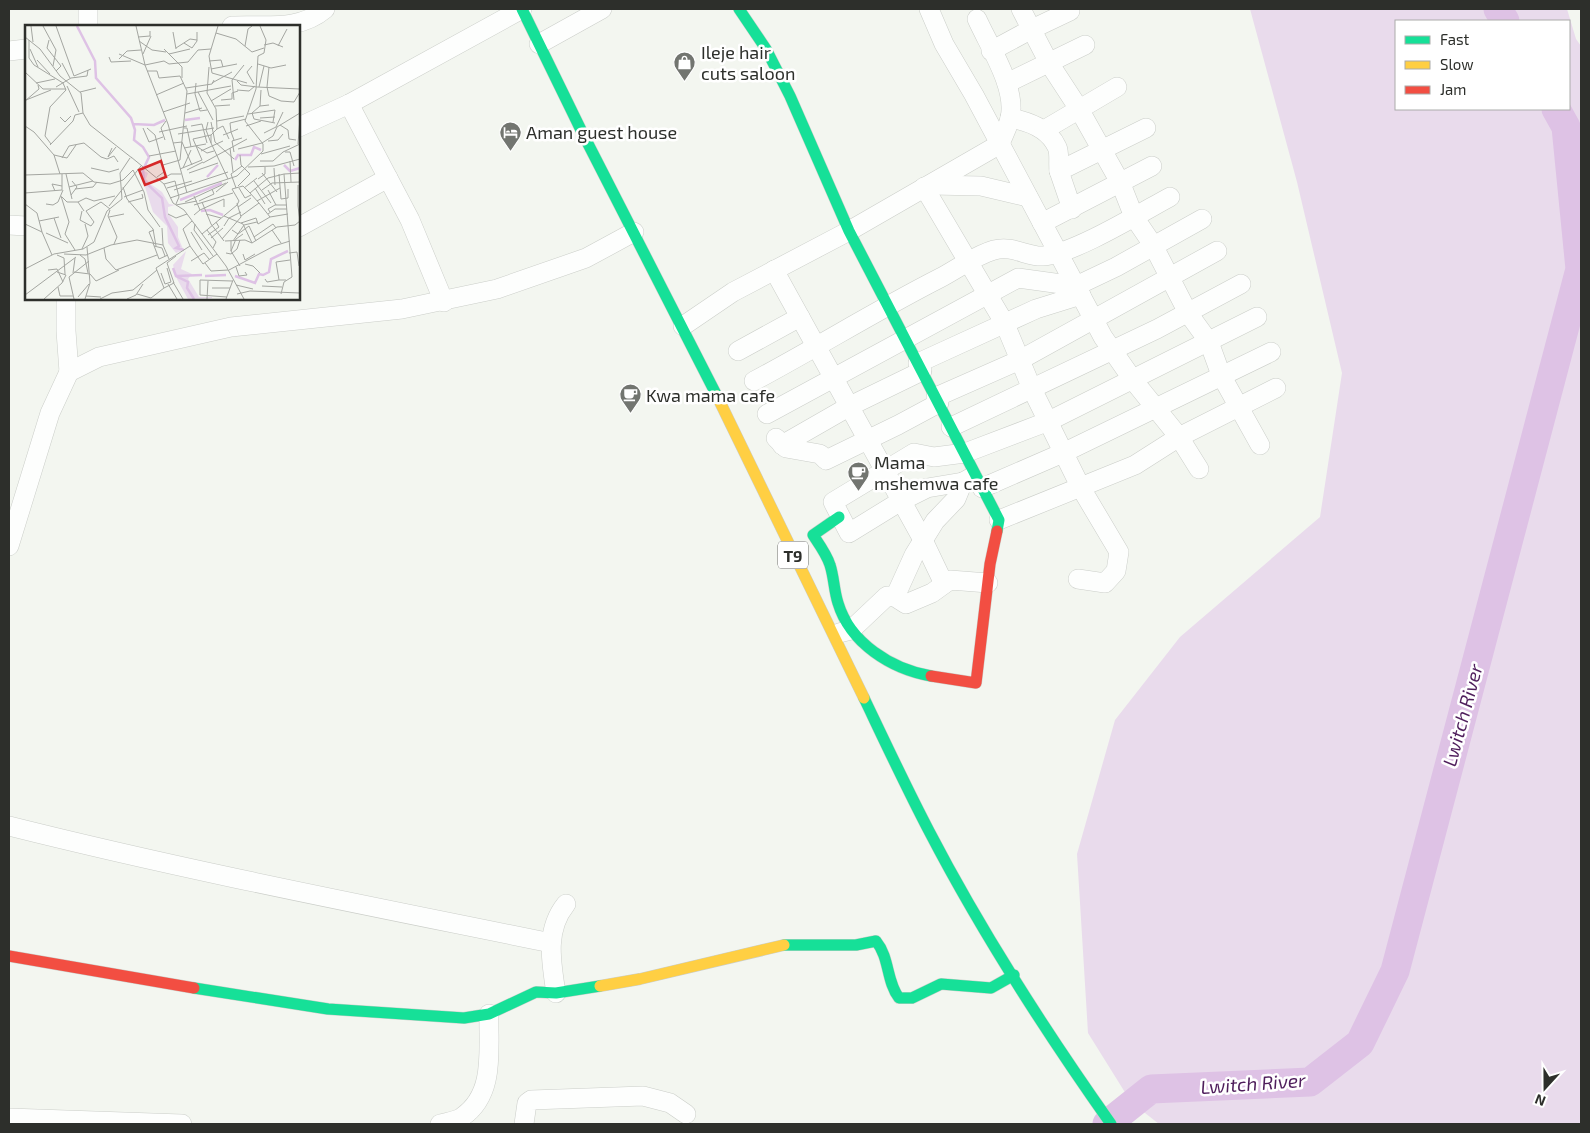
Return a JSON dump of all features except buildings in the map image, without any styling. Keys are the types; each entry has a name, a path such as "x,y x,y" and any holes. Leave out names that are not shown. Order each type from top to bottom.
{"main road":[{"name":"T9","path":"522,9 634,232 842,632 929,832 1014,975 1086,1089 1111,1124"},
{"path":"739,9 766,49 790,96 849,231 951,427 964,453 974,481 999,520 988,583 976,683 915,673 875,654 842,632 830,564 813,535 839,516"},
{"path":"9,956 132,979 328,1009 434,1018 464,1018 489,1014 536,992 556,993 640,979 777,945 856,946 876,941 883,947 892,992 899,998 912,998 941,984 991,988 1014,975"}],"street":[{"path":"88,9 88,25"},
{"path":"289,25 314,18 325,9"},
{"path":"300,127 349,104 522,9"},
{"path":"539,44 602,9"},
{"path":"928,9 944,44 1000,144 1093,320 1133,380 1179,437 1199,469"},
{"path":"1021,9 1030,30 1049,63 1080,109 1121,184 1134,217 1153,245 1188,313 1209,342 1221,375 1260,444"},
{"path":"991,51 1070,11"},
{"path":"683,326 733,292 849,231 1000,144 1010,118 1012,98 1002,68 991,51 977,19"},
{"path":"1007,83 1084,45"},
{"path":"9,51 25,49"},
{"path":"1044,130 1117,87"},
{"path":"349,104 410,220 444,302"},
{"path":"1010,118 1025,120 1044,130 1058,147 1059,171 1072,210"},
{"path":"1059,171 1146,128"},
{"path":"1042,223 1072,210 1152,166"},
{"path":"300,226 388,178"},
{"path":"926,186 981,186 1028,197"},
{"path":"926,186 968,264 1005,324 1032,389 1082,488 1119,552 1116,571 1106,583 1078,578"},
{"path":"754,382 816,348 887,304 995,250 1018,250 1042,257 1058,253 1134,217 1170,197"},
{"path":"1202,219 1153,245 1079,291 1005,324 920,367 850,406 779,441 786,448 820,454 826,460 867,441 937,400 1020,360 1217,251"},
{"path":"9,225 25,226"},
{"path":"69,372 99,357 231,327 402,309 444,302 498,289 586,258 634,232"},
{"path":"774,270 923,540 944,584"},
{"path":"767,414 1018,278 1079,291"},
{"path":"951,427 1188,313 1241,284"},
{"path":"9,546 50,413 69,372 66,300"},
{"path":"738,352 800,317"},
{"path":"1256,317 1049,421 964,453 934,456 914,453 832,502 849,533 901,501 937,485 974,481 1065,452 1270,352"},
{"path":"999,520 1135,465 1179,437 1276,388"},
{"path":"896,597 923,540 935,521 974,481"},
{"path":"842,632 887,596 896,597 906,604 932,593 950,580 988,583"},
{"path":"9,826 108,851 379,910 551,943"},
{"path":"556,993 551,943 553,926 558,913 566,904"},
{"path":"440,1124 462,1118 479,1099 486,1084 489,1014"},
{"path":"524,1124 525,1108 527,1103 532,1100 643,1096 670,1103 686,1114"},
{"path":"9,1118 182,1124"}],"shaded area":[{"path":"1250,9 1567,9 1576,39 1581,46 1581,1124 1159,1124 1131,1102 1088,1033 1077,854 1115,720 1180,637 1320,517 1342,373 1297,182"}],"waterway":[{"name":"Lwitch River","path":"1498,9 1504,20"},
{"name":"Lwitch River","path":"1107,1124 1151,1089 1310,1082 1360,1043 1395,971 1580,269 1566,127 1557,110"}],"traffic: fast":[{"path":"522,9 582,132 717,396"},
{"path":"739,9 766,49 790,96 849,231 999,520 997,531"},
{"path":"839,517 813,535 829,561 837,598 844,617 862,642 874,652 901,667 931,676"},
{"path":"864,698 920,814 970,906 1062,1053 1111,1124"},
{"path":"784,945 856,945 876,941 884,955 892,984 899,998 912,998 941,984 991,988 1014,975"},
{"path":"194,988 328,1009 464,1018 489,1014 536,992 556,993 600,986"}],"traffic: slow":[{"path":"717,396 864,698"},
{"path":"600,986 640,979 784,945"}],"traffic: jam":[{"path":"931,676 976,683 990,564 997,531"},
{"path":"9,956 194,988"}],"place":[{"name":"Ileje hair cuts saloon","path":"685,81"},
{"name":"Aman guest house","path":"510,151"},
{"name":"Kwa mama cafe","path":"630,414"},
{"name":"Mama mshemwa cafe","path":"858,491"}]}
